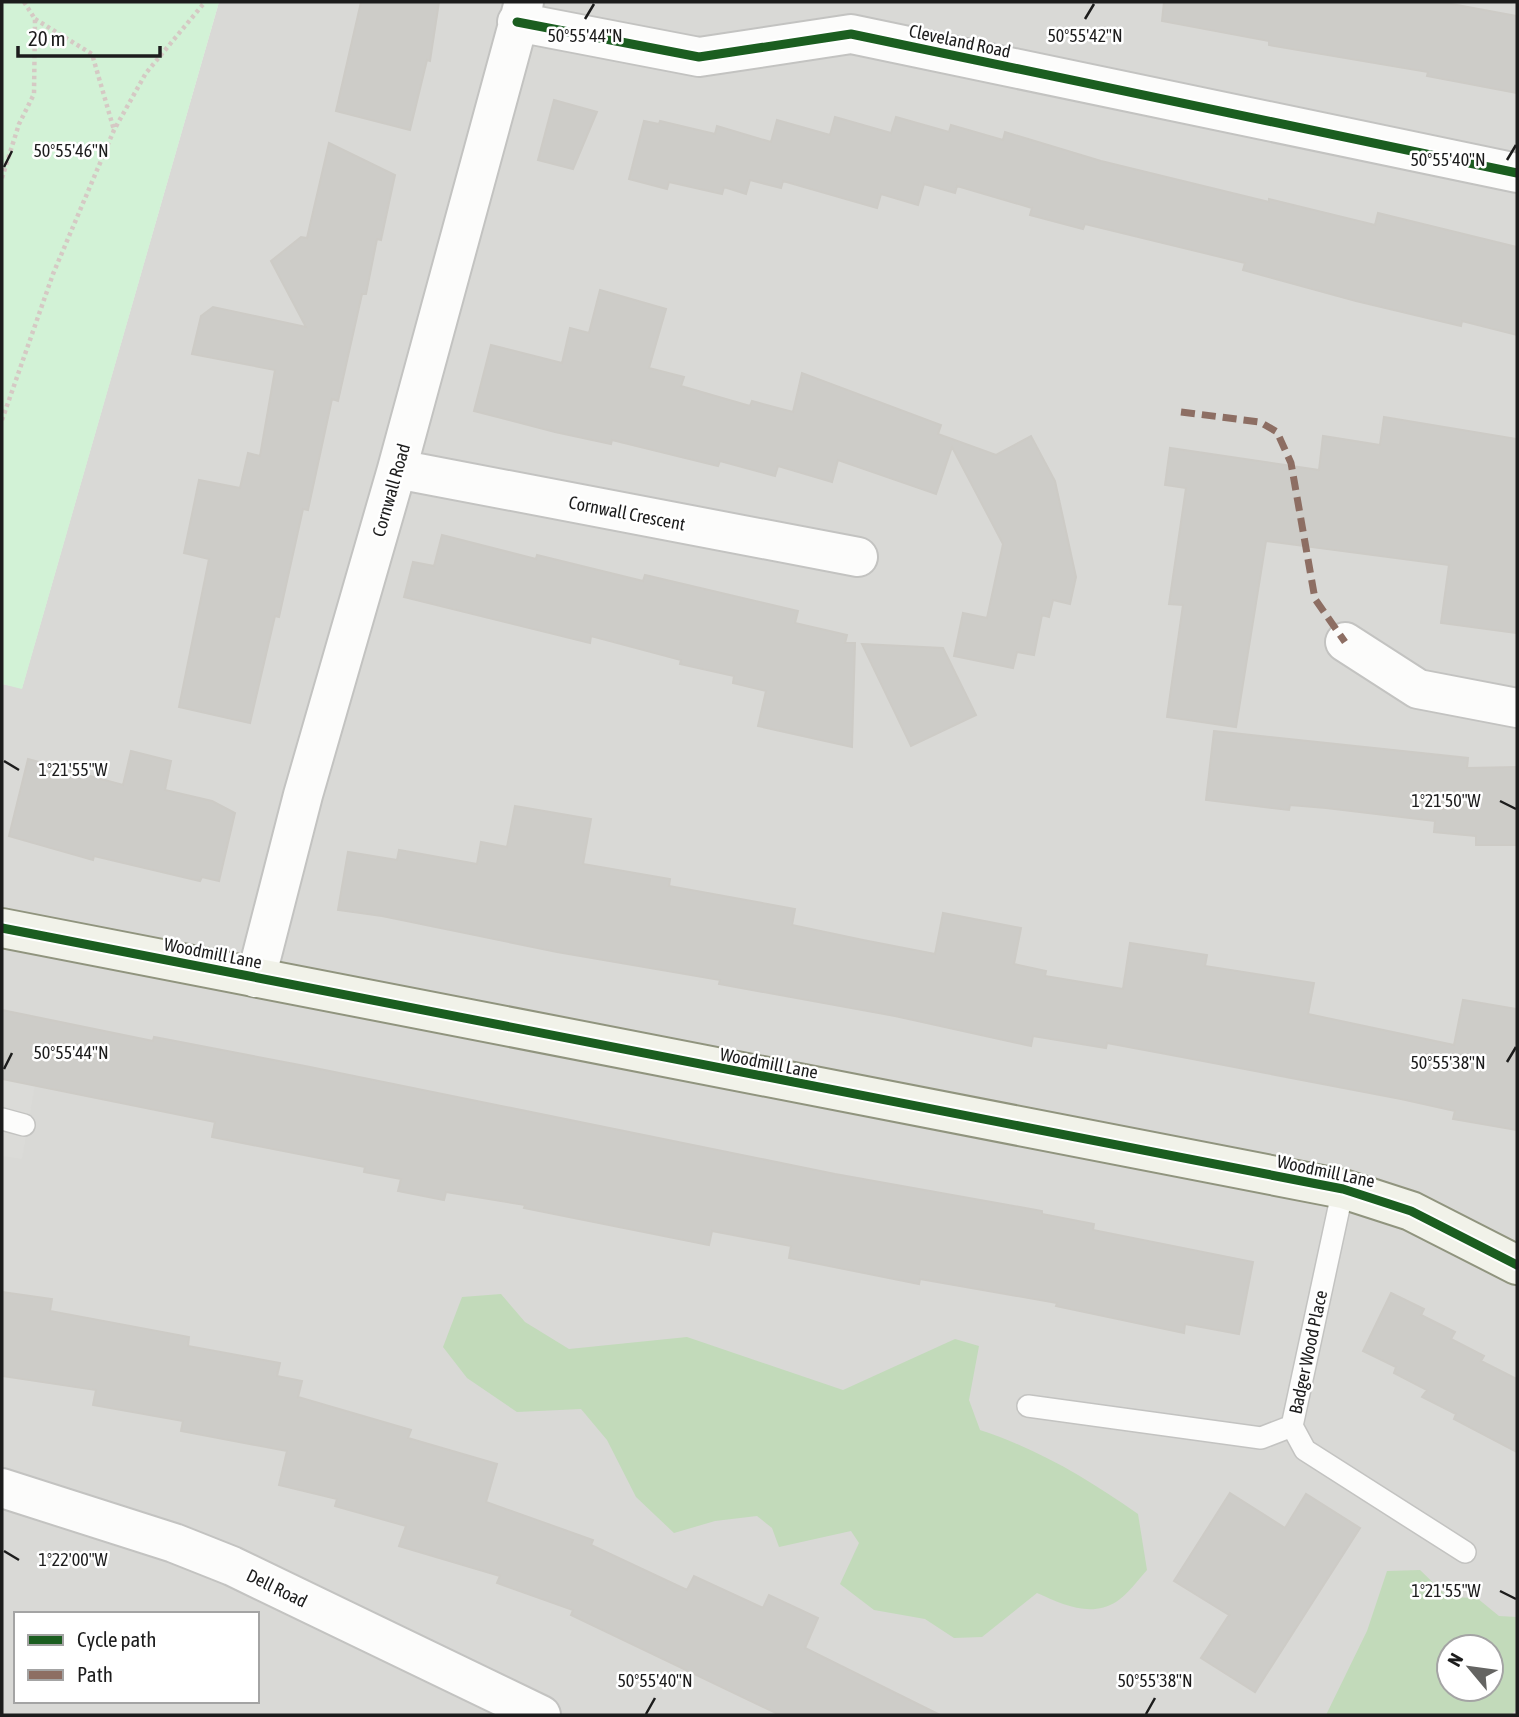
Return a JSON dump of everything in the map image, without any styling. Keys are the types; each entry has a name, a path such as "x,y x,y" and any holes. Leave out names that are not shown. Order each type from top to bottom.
{"street":[{"name":"Cleveland Road","path":"521,12 699,57 851,34 1517,173"},
{"name":"Cornwall Road","path":"256,978 303,795 397,469 521,12"},
{"name":"Cornwall Crescent","path":"397,469 858,557"},
{"path":"1345,642 1418,689 1517,708"},
{"name":"Woodmill Lane","path":"2,928 1343,1189 1410,1211 1517,1265"},
{"name":"Dell Road","path":"2,1488 174,1543 232,1566 541,1715"}],"lane":[{"path":"2,1119 24,1125"},
{"name":"Badger Wood Place","path":"1343,1189 1292,1426 1305,1450 1465,1552"},
{"path":"1028,1406 1261,1438 1292,1426"}],"path":[{"path":"24,2 35,19 92,54 114,130"},
{"path":"2,420 54,274 114,130 146,73 205,2"},
{"path":"2,177 19,124 34,94 35,19"}],"shaded area":[{"path":"219,2 1517,2 1517,1715 2,1715 2,684 22,688"},
{"path":"2,1079 35,1085 22,1159 2,1156"}],"green space":[{"path":"2,2 219,2 22,689 2,684"},
{"path":"501,1294 525,1322 569,1349 687,1337 843,1390 955,1339 979,1346 969,1400 980,1430 1022,1446 1062,1466 1138,1514 1147,1570 1124,1595 1106,1607 1076,1608 1037,1593 982,1637 954,1638 925,1619 874,1610 840,1584 859,1543 851,1531 779,1547 772,1528 757,1516 715,1521 674,1533 636,1497 607,1440 581,1409 517,1412 467,1378 443,1347 462,1297"},
{"path":"1420,1570 1448,1597 1477,1598 1499,1616 1517,1617 1517,1709 1511,1715 1326,1715 1367,1631 1387,1571"}],"building":[{"path":"361,2 439,2 430,61 427,60 410,130 336,111"},
{"path":"1164,2 1441,2 1517,16 1517,93 1427,76 1428,72 1269,45 1269,41 1162,21"},
{"path":"554,100 597,112 573,169 538,160"},
{"path":"835,117 891,133 896,117 949,132 951,125 1003,140 1005,132 1101,161 1269,202 1269,199 1375,225 1378,213 1517,247 1517,335 1462,321 1461,326 1356,301 1243,270 1245,263 1085,224 1083,229 1030,215 1032,208 957,186 955,193 924,184 918,205 881,194 877,208 783,181 781,188 750,180 746,194 724,187 722,194 669,182 667,189 629,179 644,121 659,124 660,121 715,134 717,126 771,142 777,120 830,135"},
{"path":"329,143 395,175 381,240 377,239 366,294 362,294 338,401 332,399 308,510 303,509 279,617 275,616 250,723 179,707 209,559 184,553 199,480 240,488 248,453 260,456 275,370 192,354 201,316 213,307 306,327 271,261 301,237 307,238"},
{"path":"600,290 666,309 649,368 684,377 681,386 750,406 752,401 793,412 802,373 941,425 938,434 996,455 1031,436 1055,481 1076,577 1070,604 1053,600 1049,617 1042,615 1034,655 1017,652 1013,668 954,656 963,613 987,618 1003,544 952,447 936,494 838,460 832,482 778,466 775,476 720,461 718,466 612,440 611,444 555,432 474,411 491,345 562,363 570,328 589,333"},
{"path":"1384,417 1517,439 1517,633 1441,623 1449,565 1266,541 1236,727 1167,717 1183,605 1169,604 1186,488 1165,485 1170,448 1319,470 1323,436 1380,445"},
{"path":"442,535 536,559 537,555 643,581 645,575 798,611 795,623 847,635 845,643 855,643 852,747 758,726 766,691 733,683 734,676 680,664 681,660 591,636 590,643 404,597 413,562 434,566"},
{"path":"862,644 943,648 976,715 911,746"},
{"path":"1214,731 1468,758 1467,768 1517,767 1517,845 1476,845 1476,836 1434,832 1435,821 1326,808 1290,805 1289,810 1206,800"},
{"path":"131,751 171,761 165,790 212,801 235,813 219,881 202,877 200,881 94,856 93,860 9,836 28,759 123,785"},
{"path":"515,806 591,819 583,864 670,879 669,886 795,909 792,925 863,940 935,954 943,913 1021,928 1014,964 1046,971 1045,976 1123,989 1130,943 1207,955 1205,966 1314,983 1308,1014 1454,1045 1463,1000 1517,1009 1517,1130 1453,1119 1455,1111 1401,1099 1107,1043 1106,1048 1033,1036 1031,1046 895,1016 719,984 720,980 338,910 348,852 397,860 399,850 477,864 481,842 507,847"},
{"path":"2,1010 153,1041 154,1037 305,1066 835,1174 1042,1211 1042,1214 1094,1224 1093,1230 1253,1262 1239,1334 1185,1324 1184,1333 1056,1306 1057,1303 920,1279 919,1284 789,1258 791,1246 712,1231 709,1245 524,1208 525,1205 446,1192 444,1200 398,1191 401,1179 364,1172 365,1167 212,1137 215,1122 2,1079"},
{"path":"2,1292 52,1299 50,1311 189,1337 188,1346 280,1363 277,1376 302,1381 298,1397 411,1430 408,1438 497,1464 486,1502 593,1540 591,1545 687,1590 694,1576 763,1608 769,1595 818,1618 805,1648 940,1715 780,1715 571,1615 573,1610 497,1583 500,1576 399,1546 406,1526 335,1506 337,1499 279,1485 287,1451 181,1431 183,1421 93,1405 96,1390 2,1376"},
{"path":"1391,1293 1424,1309 1421,1315 1455,1332 1451,1339 1484,1356 1481,1361 1517,1379 1517,1452 1454,1419 1456,1414 1422,1397 1427,1390 1394,1373 1396,1367 1363,1351"},
{"path":"1230,1493 1285,1528 1306,1494 1360,1528 1255,1692 1201,1658 1229,1615 1174,1581"}],"marked path":[{"path":"1181,412 1260,422 1277,432 1291,463 1315,599 1345,642"}],"cycle path":[{"path":"517,22 699,57 851,34 1517,173"},
{"path":"2,928 1343,1189 1411,1211 1517,1265"}]}
